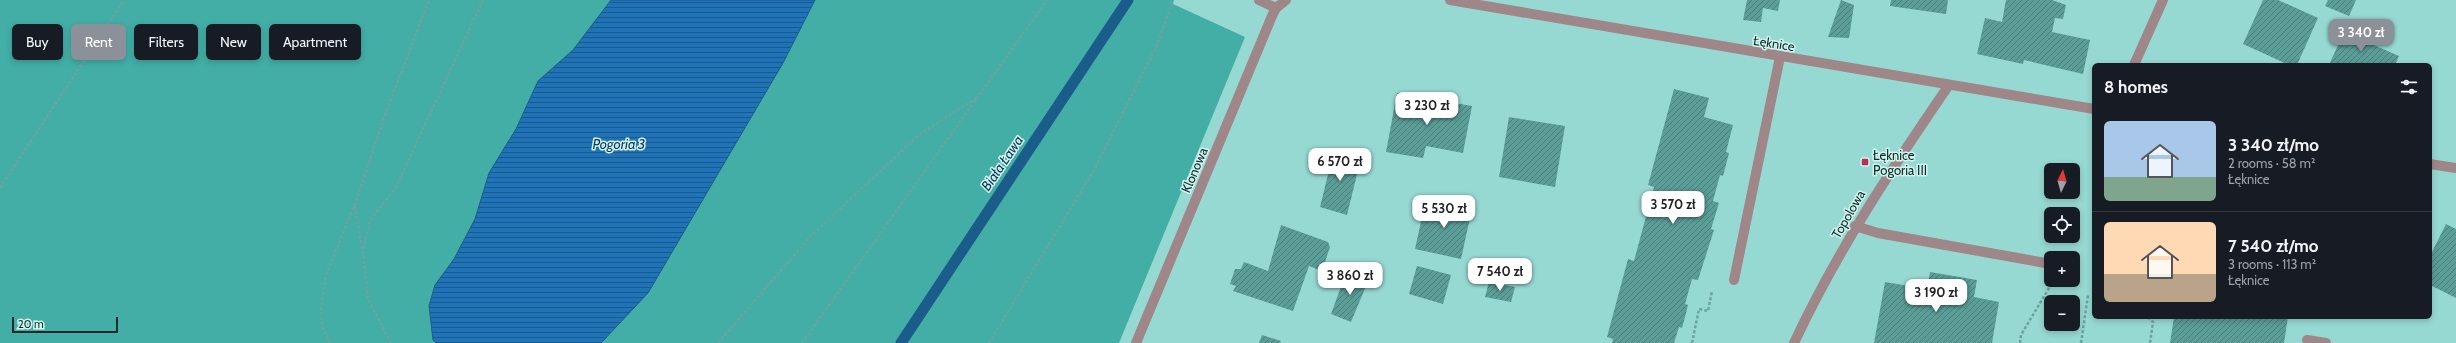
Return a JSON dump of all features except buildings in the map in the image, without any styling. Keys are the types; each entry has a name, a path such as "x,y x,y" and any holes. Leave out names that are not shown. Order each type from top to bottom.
{"street":[{"path":"1259,0 1276,8 1286,0"},
{"name":"Łęknice","path":"1450,0 2092,109"},
{"path":"2135,63 2163,0"},
{"name":"Klonowa","path":"1136,343 1276,8"},
{"path":"1734,280 1780,57"},
{"name":"Topolowa","path":"1794,343 1855,226 1880,185 1949,85"},
{"path":"2432,164 2456,168"},
{"path":"1855,226 1878,233 2044,263"},
{"path":"2308,340 2326,343"}],"path":[{"path":"0,188 124,0"},
{"path":"330,343 322,326 321,308 326,275 355,204 386,112 429,0"},
{"path":"362,252 370,220 395,189 483,0"},
{"path":"802,343 1047,0"},
{"path":"989,343 1094,170 1157,45 1173,0"},
{"path":"718,343 811,236 919,135 977,97"},
{"path":"355,204 368,298 391,343"},
{"path":"1692,343 1699,309 1708,311 1715,277 1734,280"},
{"path":"2020,343 2021,335 2049,288"},
{"path":"2081,343 2088,295"},
{"path":"2150,319 2153,322 2150,343"}],"shaded area":[{"path":"0,0 1174,0 1173,4 1245,37 1119,343 0,343"}],"water":[{"name":"Pogoria 3","path":"611,0 815,0 783,63 648,293 601,343 436,343 433,340 429,306 435,285 454,259 475,219 489,173 516,129 538,81 573,50"}],"waterway":[{"name":"Biała Ława","path":"901,343 1128,0"}],"place":[{"name":"Łęknice Pogoria III","path":"1865,162"}]}
